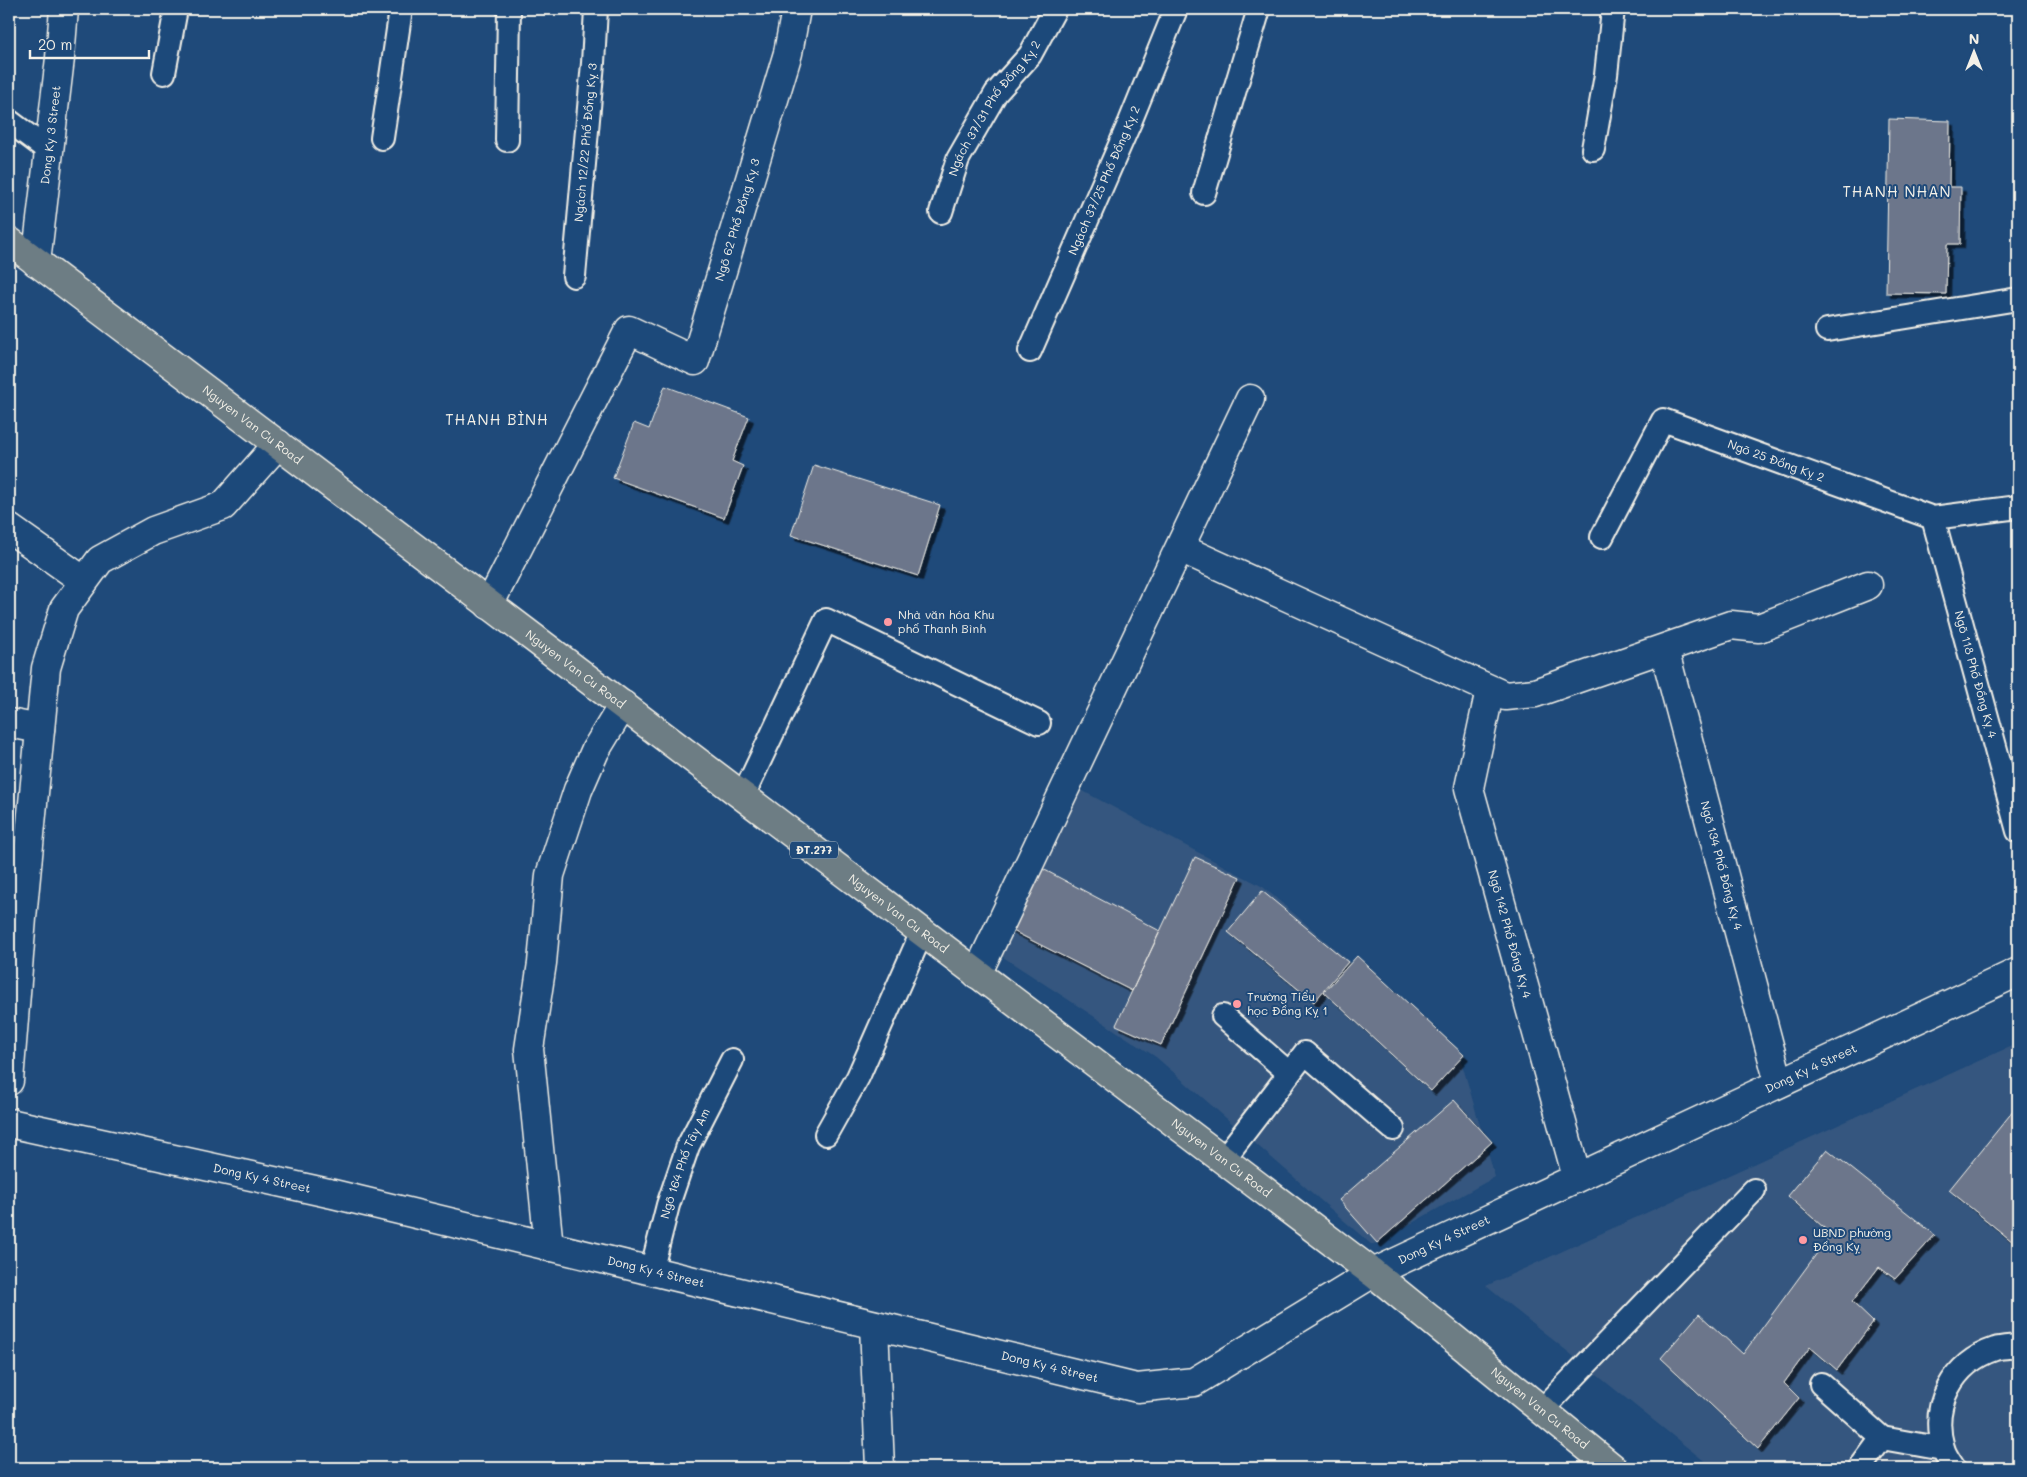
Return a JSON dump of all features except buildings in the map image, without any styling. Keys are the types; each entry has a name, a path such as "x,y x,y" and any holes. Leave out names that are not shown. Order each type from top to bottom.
{"main road":[{"name":"Nguyen Van Cu Road","path":"9,241 1373,1273 1613,1468"}],"street":[{"name":"Dong Ky 3 Street","path":"36,262 64,9"},
{"name":"Ngõ 62 Phố Đồng Kỵ 3","path":"489,604 629,330 695,361 788,54 796,9"},
{"path":"977,974 1250,399"},
{"path":"9,1081 15,916 40,729 46,668 64,609 100,560 153,531 223,506 278,444"},
{"path":"9,528 84,581"},
{"path":"1180,548 1505,696 1535,694 1731,625 1759,628 1868,585"},
{"name":"Ngõ 134 Phố Đồng Kỵ 4","path":"1664,649 1779,1083"},
{"name":"Ngõ 142 Phố Đồng Kỵ 4","path":"1490,690 1469,788 1577,1177"},
{"path":"548,1246 529,1049 542,963 550,875 582,782 595,752 623,705"},
{"path":"9,723 40,729"},
{"name":"Dong Ky 4 Street","path":"9,1123 333,1194 1137,1388 1194,1382 1373,1273 2018,972"},
{"path":"874,1325 880,1468"}],"lane":[{"path":"164,73 176,9"},
{"path":"382,138 401,9"},
{"path":"507,140 509,9"},
{"name":"Ngách 12/22 Phố Đồng Kỵ 3","path":"574,276 596,9"},
{"name":"Ngách 37/31 Phố Đồng Kỵ 2","path":"941,212 958,159 996,93 1030,55 1055,9"},
{"name":"Ngách 37/25 Phố Đồng Kỵ 2","path":"1030,351 1130,122 1176,9"},
{"path":"1204,192 1258,9"},
{"path":"1593,149 1606,75 1613,9"},
{"path":"9,121 49,151"},
{"path":"1827,330 2018,299"},
{"name":"Ngõ 25 Đồng Kỵ 2","path":"1602,537 1663,420 1932,518 2018,507"},
{"name":"Ngõ 118 Phố Đồng Kỵ 4","path":"1932,518 2018,831"},
{"path":"743,796 826,620 1039,723"},
{"path":"826,1134 858,1077 922,932"},
{"path":"1223,1016 1289,1073"},
{"path":"1223,1160 1305,1053 1393,1129"},
{"name":"Ngõ 164 Phố Tây Am","path":"651,1272 668,1205 688,1146 732,1060"},
{"path":"1542,1410 1754,1190"},
{"path":"1948,1459 1939,1424 1942,1399 1954,1376 1973,1359 1996,1349 2018,1346"},
{"path":"1821,1384 1882,1438 1948,1459"},
{"path":"1860,1468 1882,1438"}],"shaded area":[{"name":"Trường Tiểu học Đồng Kỵ 1","path":"1079,789 1263,887 1460,1057 1495,1177 1372,1245 1156,1057 994,951"},
{"name":"UBND phường Đồng Kỵ","path":"2018,1043 2018,1468 1713,1468 1486,1286"}],"place":[{"name":"Nhà văn hóa Khu phố Thanh Bình","path":"888,622"},
{"name":"Trường Tiểu học Đồng Kỵ 1","path":"1237,1004"},
{"name":"UBND phường Đồng Kỵ","path":"1803,1240"}],"district":[{"name":"THANH NHAN","path":"1897,192"},
{"name":"THANH BÌNH","path":"497,420"}]}
